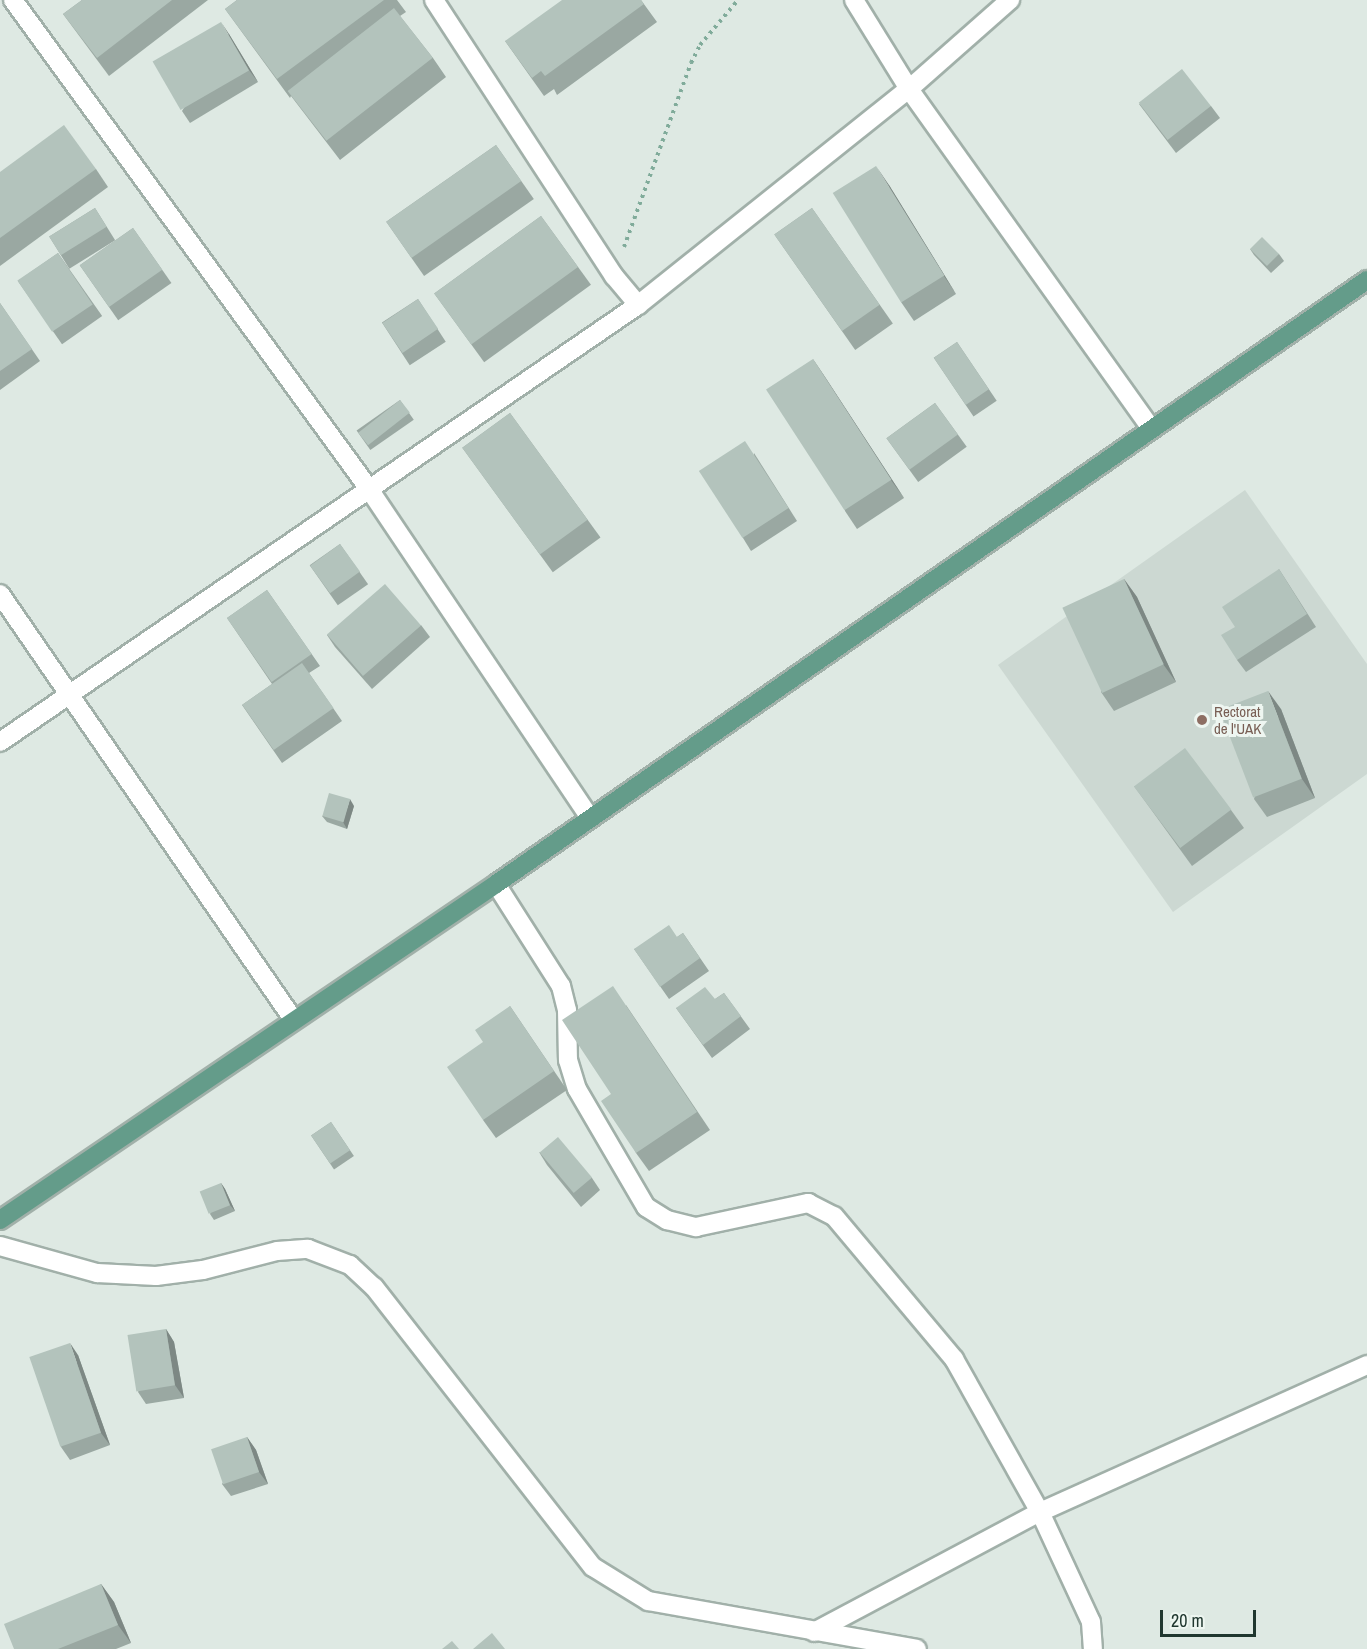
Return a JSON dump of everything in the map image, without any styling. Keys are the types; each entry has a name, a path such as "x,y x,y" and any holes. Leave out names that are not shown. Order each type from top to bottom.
{"main road":[{"path":"0,1220 293,1019 496,884 589,816 1367,279"}],"street":[{"path":"13,0 369,489 589,816"},
{"path":"434,0 614,276 638,305"},
{"path":"854,0 909,89 1151,428"},
{"path":"0,742 638,305 909,89 1010,0"},
{"path":"0,594 293,1019"},
{"path":"496,884 561,986 567,1010 568,1060 577,1089 646,1207 667,1220 696,1227 808,1203 834,1216 954,1359 1040,1512 1091,1622 1093,1649"},
{"path":"0,1246 97,1273 156,1276 203,1270 277,1251 308,1249 350,1265 374,1287 593,1568 648,1601 917,1649"},
{"path":"814,1632 1040,1512 1367,1365"}],"path":[{"path":"614,276 691,63 700,45 738,0"}],"shaded area":[{"name":"Rectorat de l'UAK","path":"1245,490 1367,664 1367,774 1173,912 998,665"}],"building":[{"path":"82,0 172,0 97,58 63,14"},
{"path":"237,0 384,0 277,79 225,9"},
{"path":"562,0 641,0 644,4 545,76 541,71 532,78 505,41"},
{"path":"394,8 433,58 326,141 288,91"},
{"path":"221,22 249,70 181,110 153,62"},
{"path":"1182,69 1211,106 1168,140 1139,103"},
{"path":"64,125 96,169 0,238 0,172"},
{"path":"496,145 521,181 411,258 386,222"},
{"path":"876,166 944,275 901,302 833,193"},
{"path":"95,208 107,227 61,255 49,237"},
{"path":"812,208 880,305 842,331 774,234"},
{"path":"541,216 578,267 471,345 434,294"},
{"path":"133,228 162,270 109,307 80,265"},
{"path":"1262,237 1279,254 1267,266 1250,249"},
{"path":"58,253 93,304 52,332 17,280"},
{"path":"418,299 438,329 402,353 382,323"},
{"path":"0,303 32,349 0,371"},
{"path":"957,342 989,389 966,405 934,358"},
{"path":"813,359 891,480 844,510 766,389"},
{"path":"400,400 410,413 368,445 358,433"},
{"path":"935,403 958,435 909,470 886,438"},
{"path":"510,413 588,520 540,554 462,448"},
{"path":"745,441 789,508 742,538 699,471"},
{"path":"340,544 360,572 330,593 310,566"},
{"path":"1279,569 1307,614 1237,660 1221,635 1235,627 1222,607"},
{"path":"1124,579 1164,664 1102,693 1062,608"},
{"path":"385,584 421,626 363,676 327,635"},
{"path":"267,590 312,654 272,682 227,618"},
{"path":"302,663 334,708 274,750 242,705"},
{"path":"1268,691 1302,779 1253,797 1219,710"},
{"path":"1185,748 1231,809 1180,848 1134,787"},
{"path":"329,793 350,799 344,822 322,816"},
{"path":"669,925 677,937 683,933 700,958 660,987 634,949"},
{"path":"613,986 697,1112 636,1153 601,1101 611,1094 562,1020"},
{"path":"705,987 715,999 724,993 741,1016 703,1045 676,1008"},
{"path":"510,1006 554,1071 483,1120 447,1067 483,1042 475,1030"},
{"path":"331,1122 350,1150 330,1164 311,1135"},
{"path":"558,1137 592,1178 574,1193 540,1152"},
{"path":"221,1183 230,1205 209,1214 200,1192"},
{"path":"166,1329 175,1385 136,1391 127,1335"},
{"path":"70,1343 101,1433 60,1447 29,1357"},
{"path":"247,1437 259,1472 223,1484 211,1449"},
{"path":"101,1584 118,1625 58,1649 14,1649 4,1624"},
{"path":"492,1633 505,1649 473,1649"},
{"path":"452,1641 459,1649 442,1649"}],"place":[{"name":"Rectorat de l'UAK","path":"1202,720"}]}
